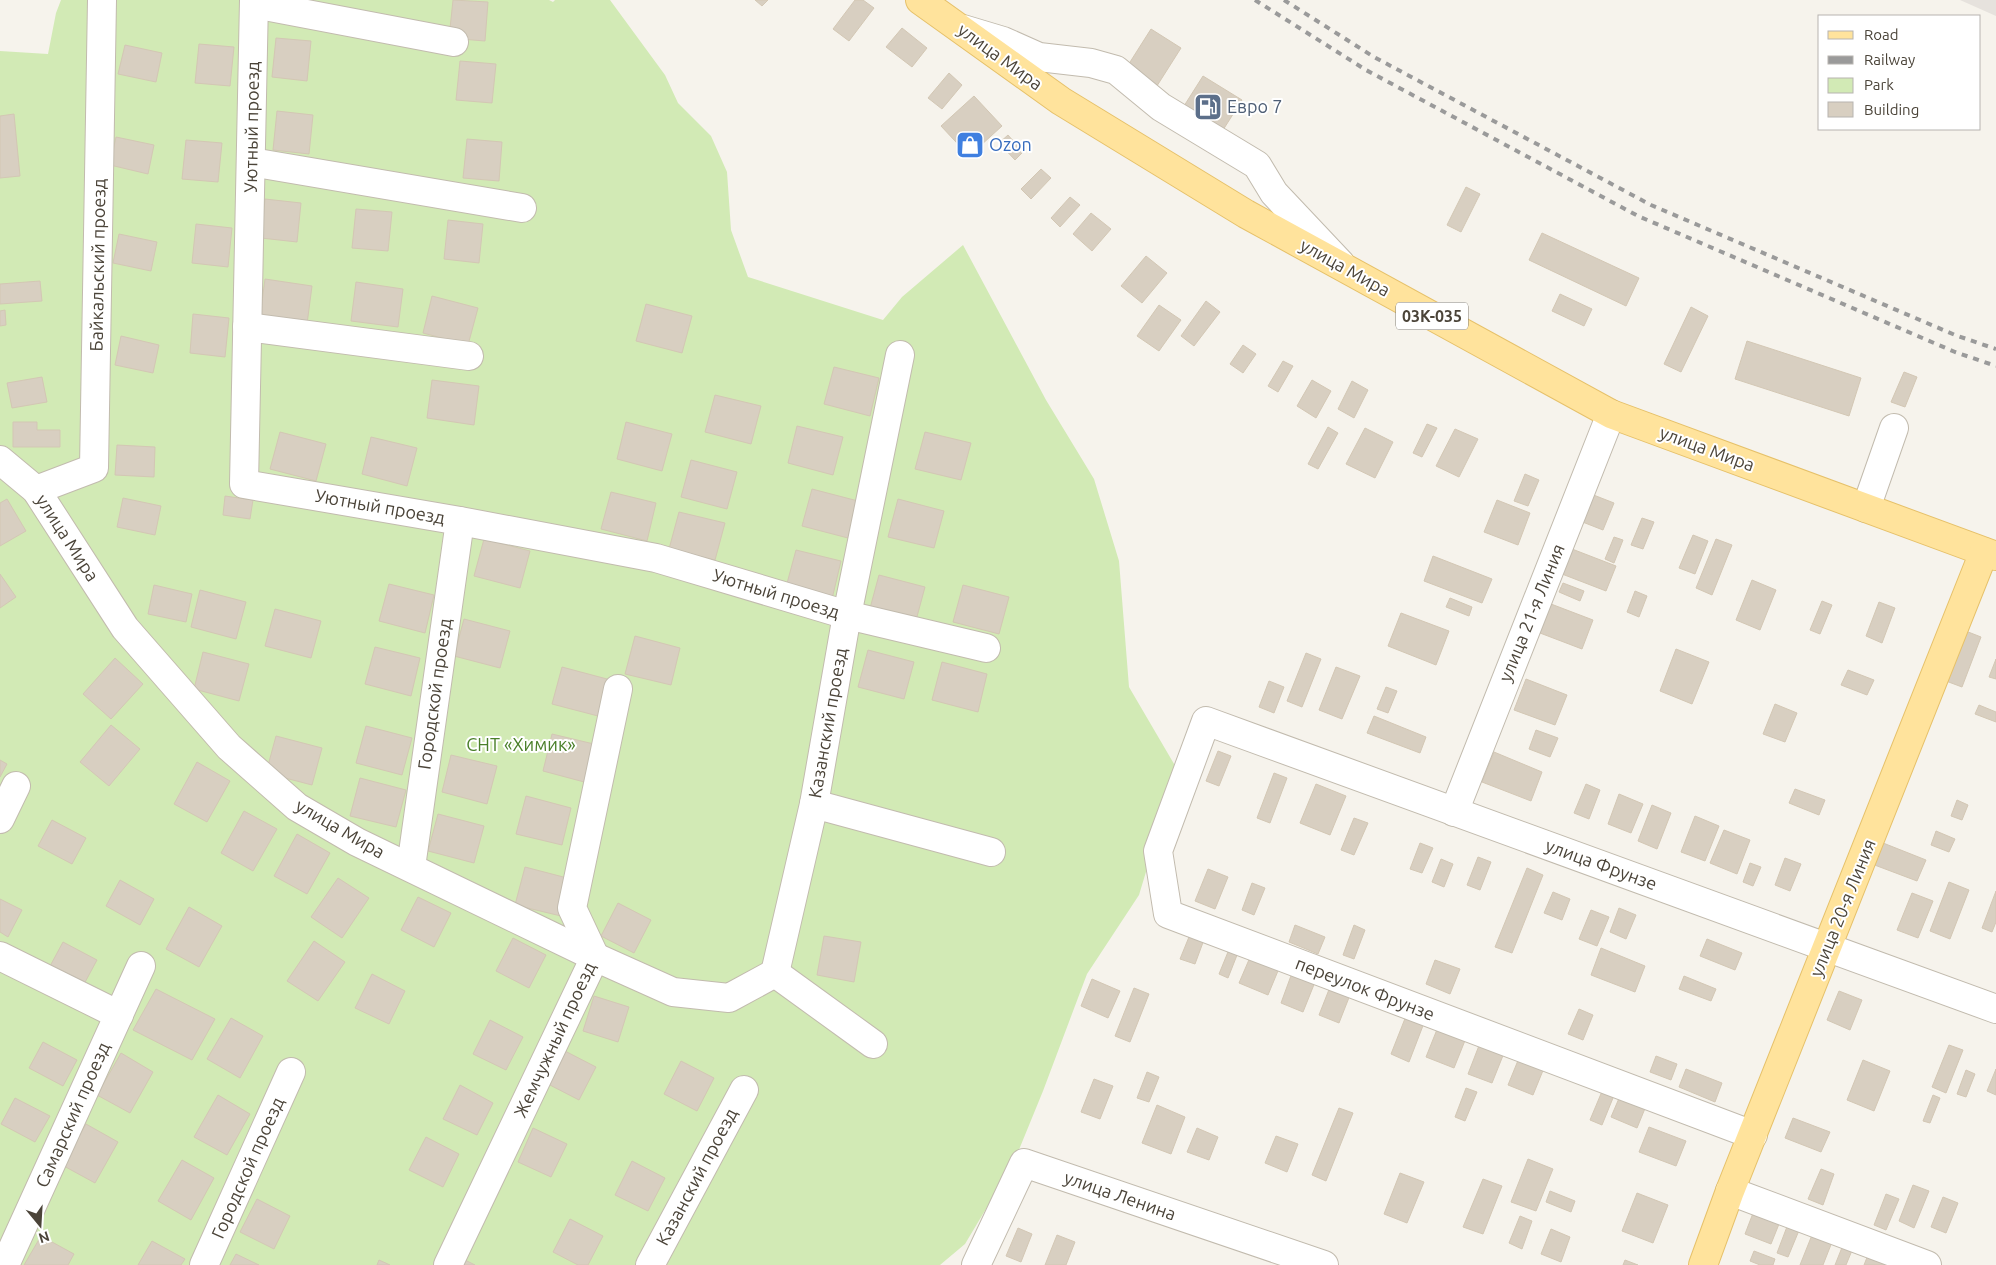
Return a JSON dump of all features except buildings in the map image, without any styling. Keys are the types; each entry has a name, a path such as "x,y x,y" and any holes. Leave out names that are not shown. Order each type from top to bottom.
{"main road":[{"name":"улица Мира","path":"920,0 1061,102 1246,214 1611,414 1990,554"},
{"name":"улица 20-я Линия","path":"1703,1265 1730,1191 1827,947 1990,554"}],"street":[{"name":"Байкальский проезд","path":"36,490 94,468 102,0"},
{"path":"254,2 454,42"},
{"name":"Уютный проезд","path":"254,2 244,484 460,521 656,558 847,615 986,648"},
{"path":"959,28 1004,40 1039,57 1091,63 1116,70 1161,108 1257,165 1274,193 1345,268"},
{"path":"251,162 522,208"},
{"path":"247,327 469,356"},
{"name":"Казанский проезд","path":"775,973 814,804 847,615 900,355"},
{"name":"улица 21-я Линия","path":"1454,812 1611,414"},
{"path":"1866,508 1894,428"},
{"name":"улица Мира","path":"0,460 36,490 125,628 228,747 297,807 357,842 595,957 673,992 729,998 775,973"},
{"name":"Городской проезд","path":"411,867 460,521"},
{"name":"Жемчужный проезд","path":"448,1265 595,957 572,908 618,689"},
{"name":"улица Фрунзе","path":"1206,721 1996,1009"},
{"name":"переулок Фрунзе","path":"1206,721 1158,851 1168,914 1752,1135"},
{"path":"0,819 16,786"},
{"path":"814,804 990,852"},
{"path":"0,956 119,1015"},
{"name":"Самарский проезд","path":"5,1265 141,966"},
{"path":"775,973 873,1044"},
{"name":"Городской проезд","path":"204,1265 291,1072"},
{"name":"Казанский проезд","path":"650,1265 744,1090"},
{"name":"улица Ленина","path":"976,1265 1024,1163 1280,1258 1324,1265"},
{"path":"1730,1191 1927,1265"}],"shaded area":[{"path":"1960,0 1996,0 1996,16"}],"green space":[{"name":"СНТ «Химик»","path":"61,0 549,0 553,2 555,0 610,0 665,75 678,103 711,136 727,172 731,230 748,277 883,320 902,297 963,245 1046,400 1094,479 1119,561 1129,687 1177,769 1139,895 1087,974 1014,1162 965,1244 940,1265 0,1265 0,51 48,54 56,13"}],"railway":[{"path":"1255,0 1366,70 1638,216 1955,352 1996,366"},
{"path":"1284,0 1374,57 1651,205 1955,335 1996,349"}],"place":[{"name":"Евро 7","path":"1208,107"},
{"name":"Ozon","path":"970,145"}]}
